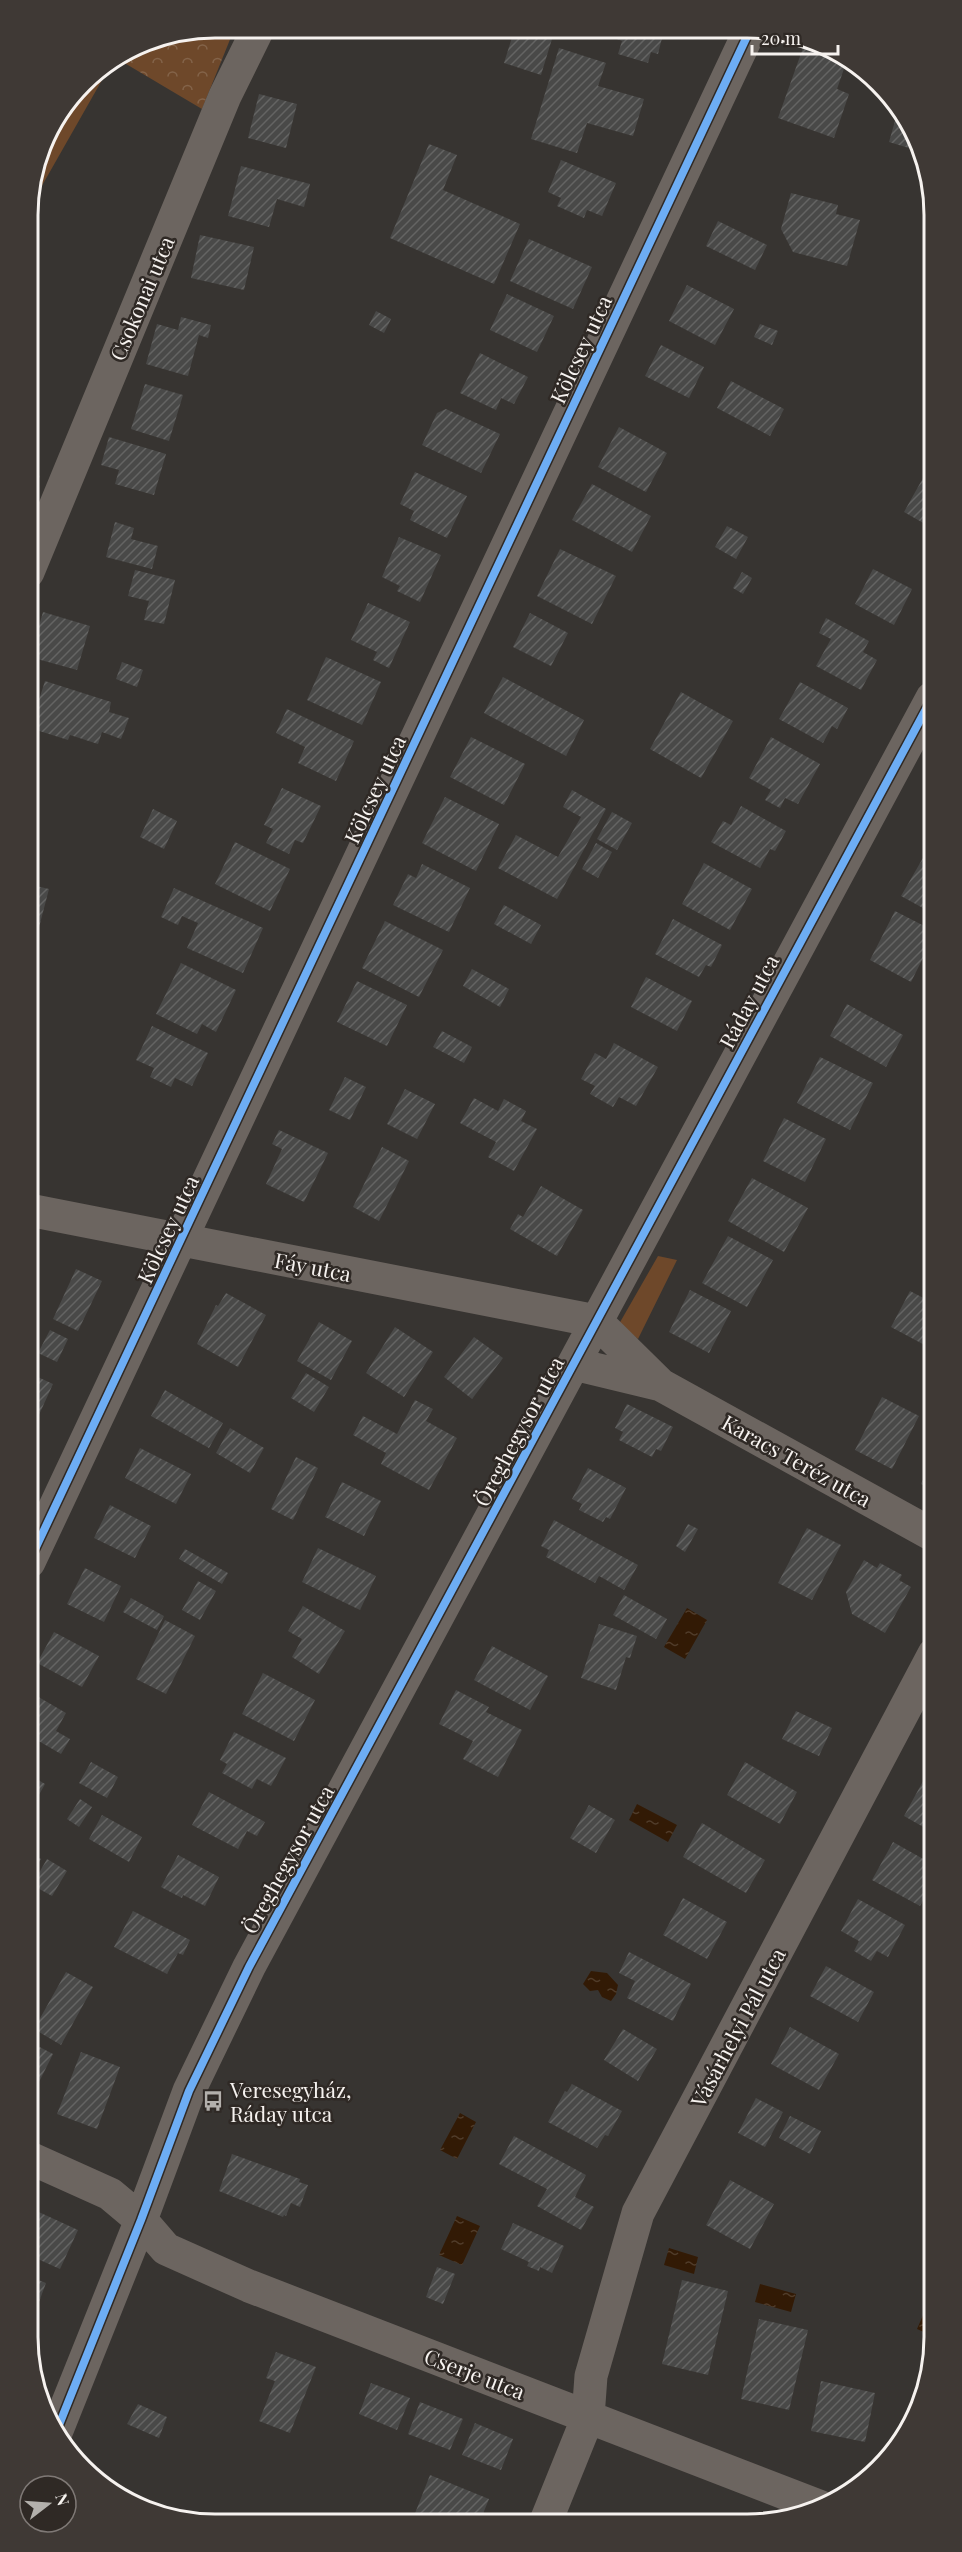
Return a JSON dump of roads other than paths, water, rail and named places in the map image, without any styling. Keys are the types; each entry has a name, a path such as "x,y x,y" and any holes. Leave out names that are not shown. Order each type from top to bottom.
{"street":[{"name":"Csokonai utca","path":"38,548 221,107 254,38"},
{"name":"Kölcsey utca","path":"38,1543 746,38"},
{"name":"Ráday utca","path":"596,1321 924,713"},
{"name":"Fáy utca","path":"38,1212 596,1321"},
{"name":"Öreghegysor utca","path":"60,2423 141,2220 189,2091 249,1967 596,1321"},
{"name":"Karacs Teréz utca","path":"596,1321 661,1384 924,1530"},
{"name":"Karacs Teréz utca","path":"574,1364 661,1384"},
{"name":"Vásárhelyi Pál utca","path":"549,2514 588,2417 591,2376 638,2213 924,1673"},
{"name":"Cserje utca","path":"38,2162 110,2194 141,2220 166,2249 176,2254 260,2290 810,2503"}],"water":[{"path":"687,1608 707,1620 685,1659 664,1647"},
{"path":"637,1804 677,1825 668,1842 629,1820"},
{"path":"591,1971 607,1973 618,1985 611,2001 602,1997 598,1990 590,1991 583,1984"},
{"path":"460,2113 476,2122 457,2159 440,2150"},
{"path":"457,2216 480,2226 462,2265 439,2255"},
{"path":"669,2248 698,2257 694,2274 664,2265"},
{"path":"760,2284 796,2294 791,2312 755,2302"},
{"path":"924,2313 924,2332 917,2329"}],"place":[{"name":"Veresegyház, Ráday utca","path":"213,2101"}]}
